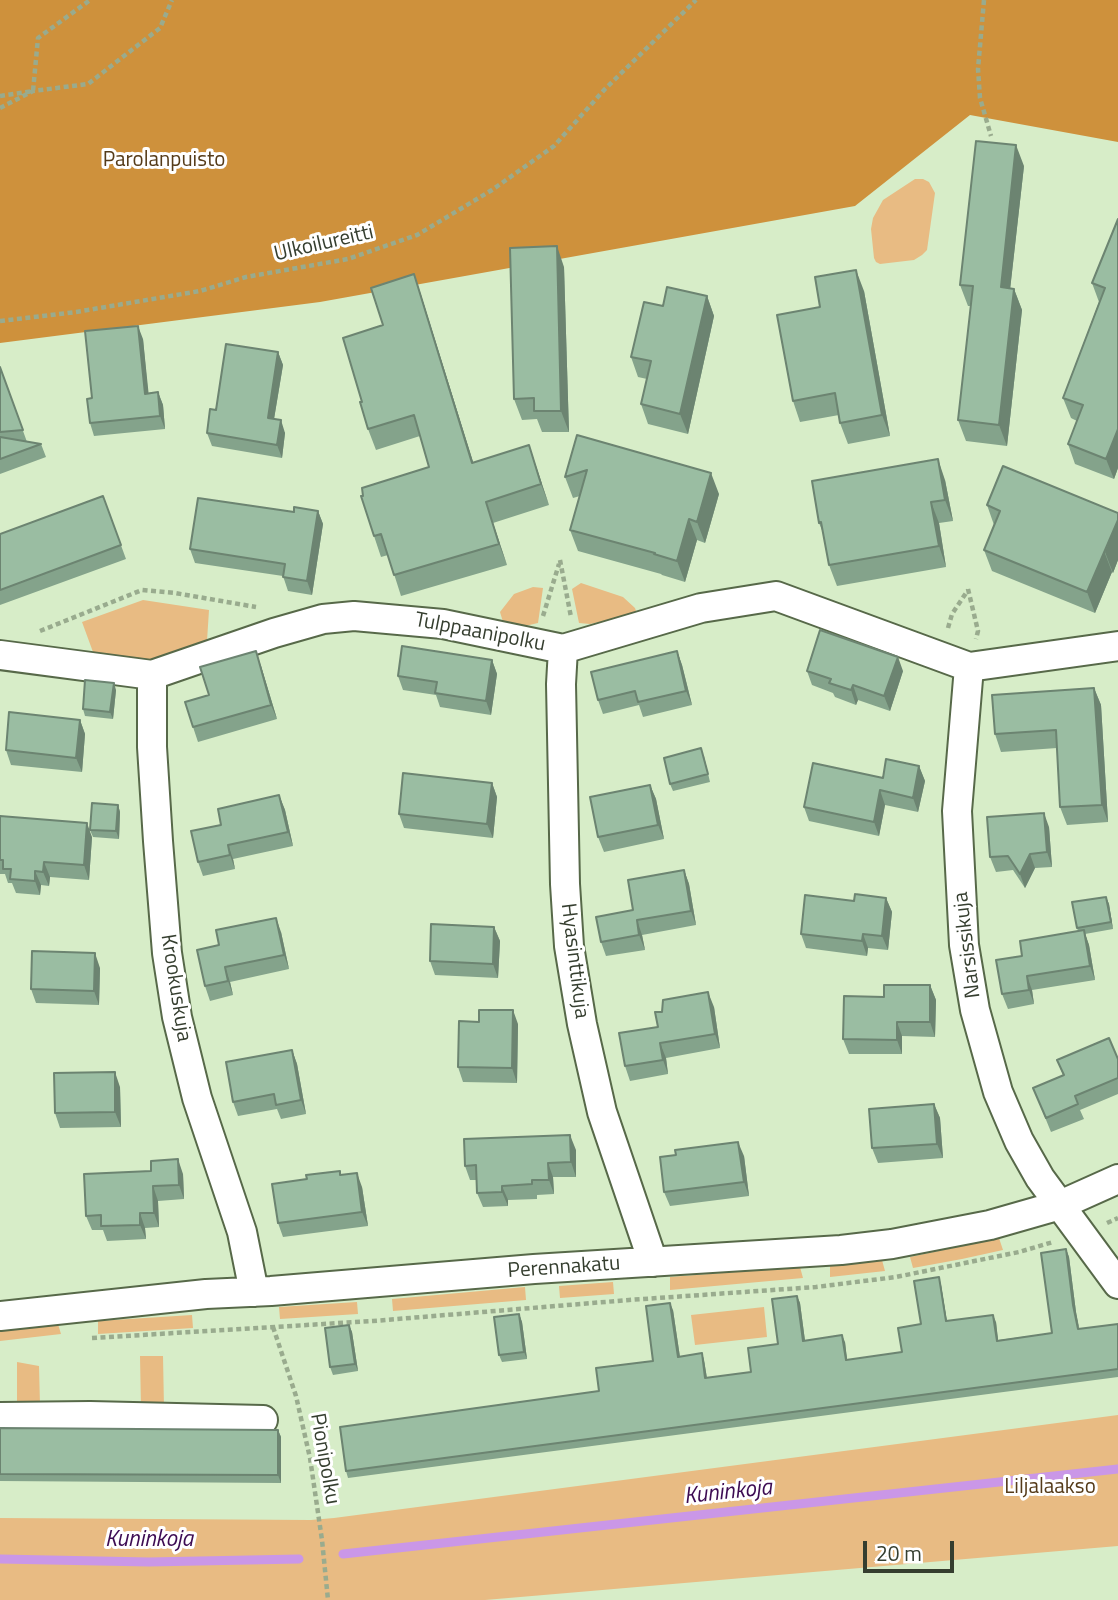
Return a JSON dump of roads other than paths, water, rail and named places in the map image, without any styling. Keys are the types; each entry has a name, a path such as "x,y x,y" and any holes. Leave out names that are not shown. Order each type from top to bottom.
{"street":[{"name":"Tulppaanipolku","path":"0,655 152,675 274,633 323,620 354,616 443,624 559,646 701,608 776,596 958,663 1118,646"},
{"name":"Hyasinttikuja","path":"559,646 569,947 582,1024 602,1112 653,1262"},
{"name":"Narsissikuja","path":"958,663 957,811 964,945 975,1010 998,1092 1019,1140 1040,1178 1118,1284"},
{"name":"Krookuskuja","path":"152,675 152,747 161,878 167,953 177,1017 197,1098 242,1232 254,1292"},
{"name":"Perennakatu","path":"0,1316 193,1296 841,1250 892,1244 990,1225 1060,1205 1118,1179"},
{"path":"0,1417 263,1420"}],"waterway":[{"name":"Kuninkoja","path":"343,1554 1118,1469"},
{"name":"Kuninkoja","path":"0,1559 149,1562 299,1559"}],"park label":[{"name":"Parolanpuisto","path":"164,161"},
{"name":"Liljalaakso","path":"1050,1488"}]}
